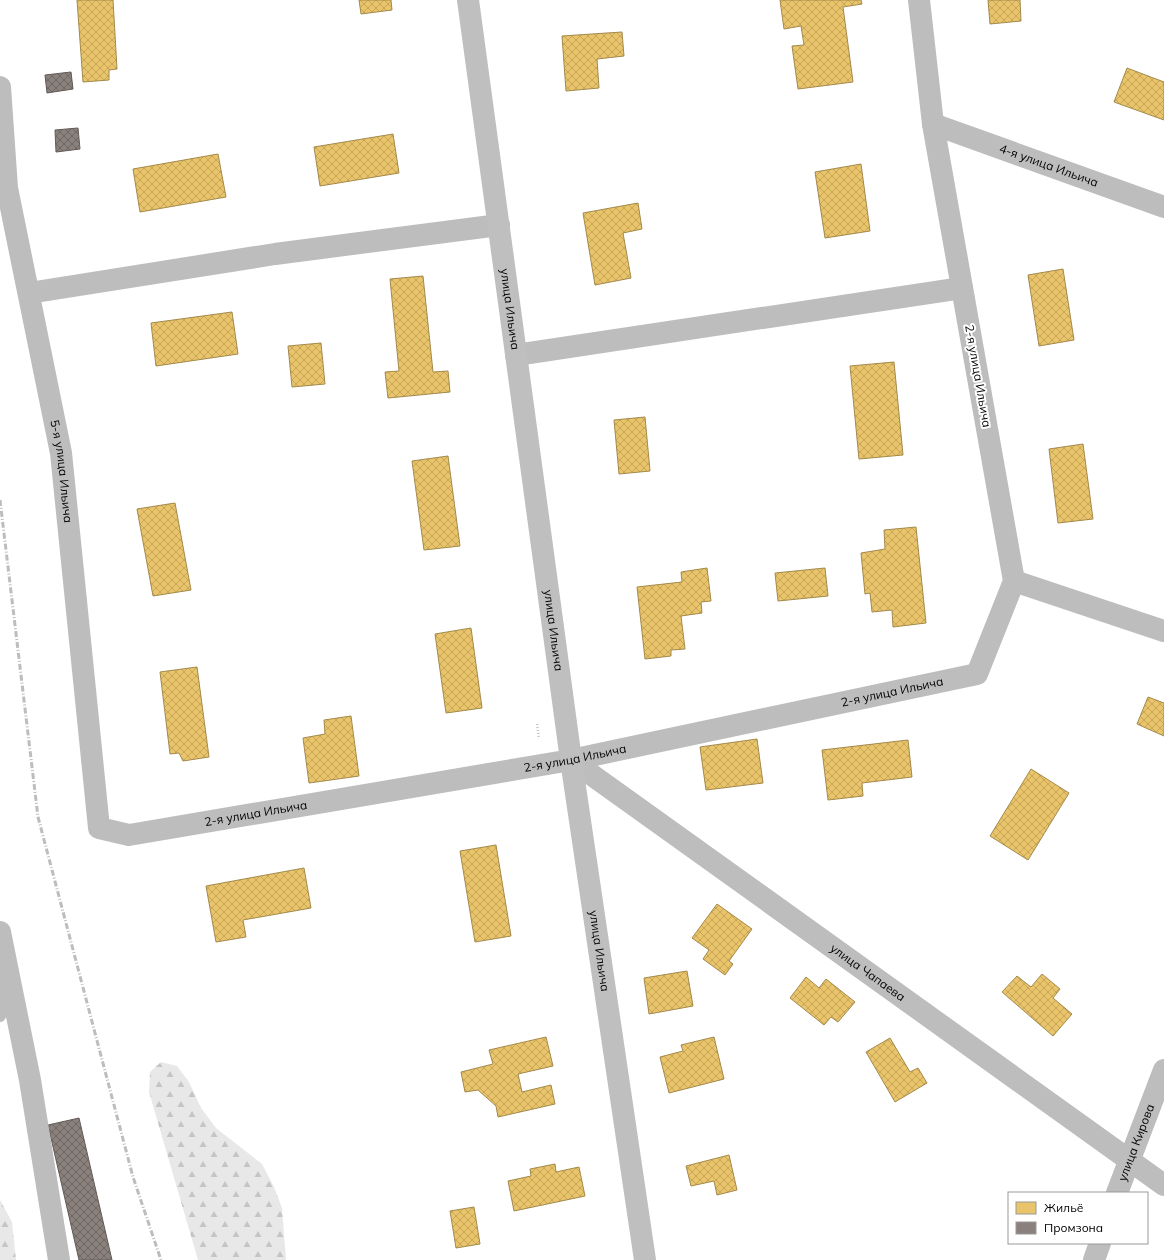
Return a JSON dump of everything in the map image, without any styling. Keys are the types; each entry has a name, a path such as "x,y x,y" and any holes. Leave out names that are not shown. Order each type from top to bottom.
{"main road":[{"name":"улица Ильича","path":"468,0 570,760 645,1260"}],"street":[{"name":"2-я улица Ильича","path":"129,835 570,760 977,674 1014,581 933,124 919,0"},
{"name":"5-я улица Ильича","path":"0,87 7,188 61,453 99,828 129,835"},
{"name":"4-я улица Ильича","path":"933,124 1164,206"},
{"path":"29,293 275,254 499,225"},
{"path":"516,355 962,288"},
{"path":"1014,581 1164,631"},
{"name":"улица Чапаева","path":"570,760 1164,1185"},
{"path":"0,932 31,1087 59,1260"},
{"name":"улица Кирова","path":"1118,1192 1129,1160 1164,1070"},
{"path":"1094,1260 1100,1244"}],"lane":[{"path":"0,1016 8,972"}],"green space":[{"path":"161,1062 177,1066 189,1082 201,1108 216,1128 262,1164 274,1187 282,1208 286,1260 198,1260 149,1092 150,1072"},
{"path":"0,1200 12,1222 16,1260 0,1260"}],"building: Жильё":[{"path":"77,0 113,0 117,69 109,70 109,80 83,82"},
{"path":"359,0 391,0 392,10 361,14"},
{"path":"780,0 861,0 862,4 843,7 853,82 798,89 792,46 804,45 801,26 784,29"},
{"path":"988,0 1020,0 1021,21 990,24"},
{"path":"622,32 624,56 597,59 599,88 566,91 562,36"},
{"path":"1127,68 1164,82 1164,120 1114,102"},
{"path":"393,134 399,173 320,186 314,147"},
{"path":"218,154 226,197 140,212 133,169"},
{"path":"861,164 870,231 825,238 815,172"},
{"path":"638,203 642,229 623,233 631,278 595,285 583,213"},
{"path":"1063,269 1074,340 1039,346 1028,275"},
{"path":"423,276 433,372 448,371 450,392 388,398 385,372 399,371 390,279"},
{"path":"232,312 238,354 156,366 151,323"},
{"path":"321,343 325,384 292,387 288,346"},
{"path":"894,362 903,455 859,459 850,366"},
{"path":"645,417 650,471 619,474 614,420"},
{"path":"1083,444 1093,519 1058,523 1049,449"},
{"path":"448,456 460,546 424,550 412,461"},
{"path":"175,503 191,590 153,596 137,509"},
{"path":"916,527 926,623 893,627 892,610 872,612 870,593 865,594 861,553 885,549 884,530"},
{"path":"707,568 711,601 701,602 702,613 681,616 685,649 671,650 671,656 645,659 637,587 682,582 681,572"},
{"path":"825,568 828,596 778,601 775,573"},
{"path":"471,628 482,708 446,713 435,634"},
{"path":"197,667 209,757 183,761 179,753 170,754 160,672"},
{"path":"1148,697 1164,703 1164,736 1137,724"},
{"path":"351,716 359,776 309,783 303,738 325,734 324,720"},
{"path":"757,739 763,783 706,790 700,747"},
{"path":"908,740 912,777 862,783 863,796 828,800 822,750"},
{"path":"1031,769 1069,793 1028,860 990,836"},
{"path":"496,845 511,936 475,942 460,851"},
{"path":"304,868 311,908 243,920 246,937 216,942 206,886"},
{"path":"717,904 752,929 729,961 733,964 725,975 703,959 709,950 692,938"},
{"path":"687,971 693,1006 649,1014 644,978"},
{"path":"1042,974 1060,989 1053,998 1072,1014 1053,1036 1002,992 1017,976 1031,987"},
{"path":"806,977 819,988 826,979 855,1002 838,1022 831,1017 824,1025 790,998"},
{"path":"546,1037 553,1066 518,1074 522,1092 551,1085 555,1104 498,1117 496,1106 478,1090 465,1092 461,1072 493,1064 489,1050"},
{"path":"714,1037 724,1079 669,1093 660,1057 683,1051 681,1045"},
{"path":"890,1038 910,1072 918,1068 927,1083 895,1102 866,1052"},
{"path":"729,1155 737,1190 717,1195 714,1181 691,1186 686,1166"},
{"path":"555,1164 556,1172 579,1167 585,1196 514,1211 508,1181 531,1176 530,1169"},
{"path":"474,1207 480,1244 456,1248 450,1211"}],"building: Промзона":[{"path":"71,72 73,89 47,93 45,75"},
{"path":"78,128 80,149 56,152 55,130"},
{"path":"79,1118 112,1260 79,1260 48,1125"}],"railway":[{"path":"0,500 38,817 133,1177 161,1260"}]}
